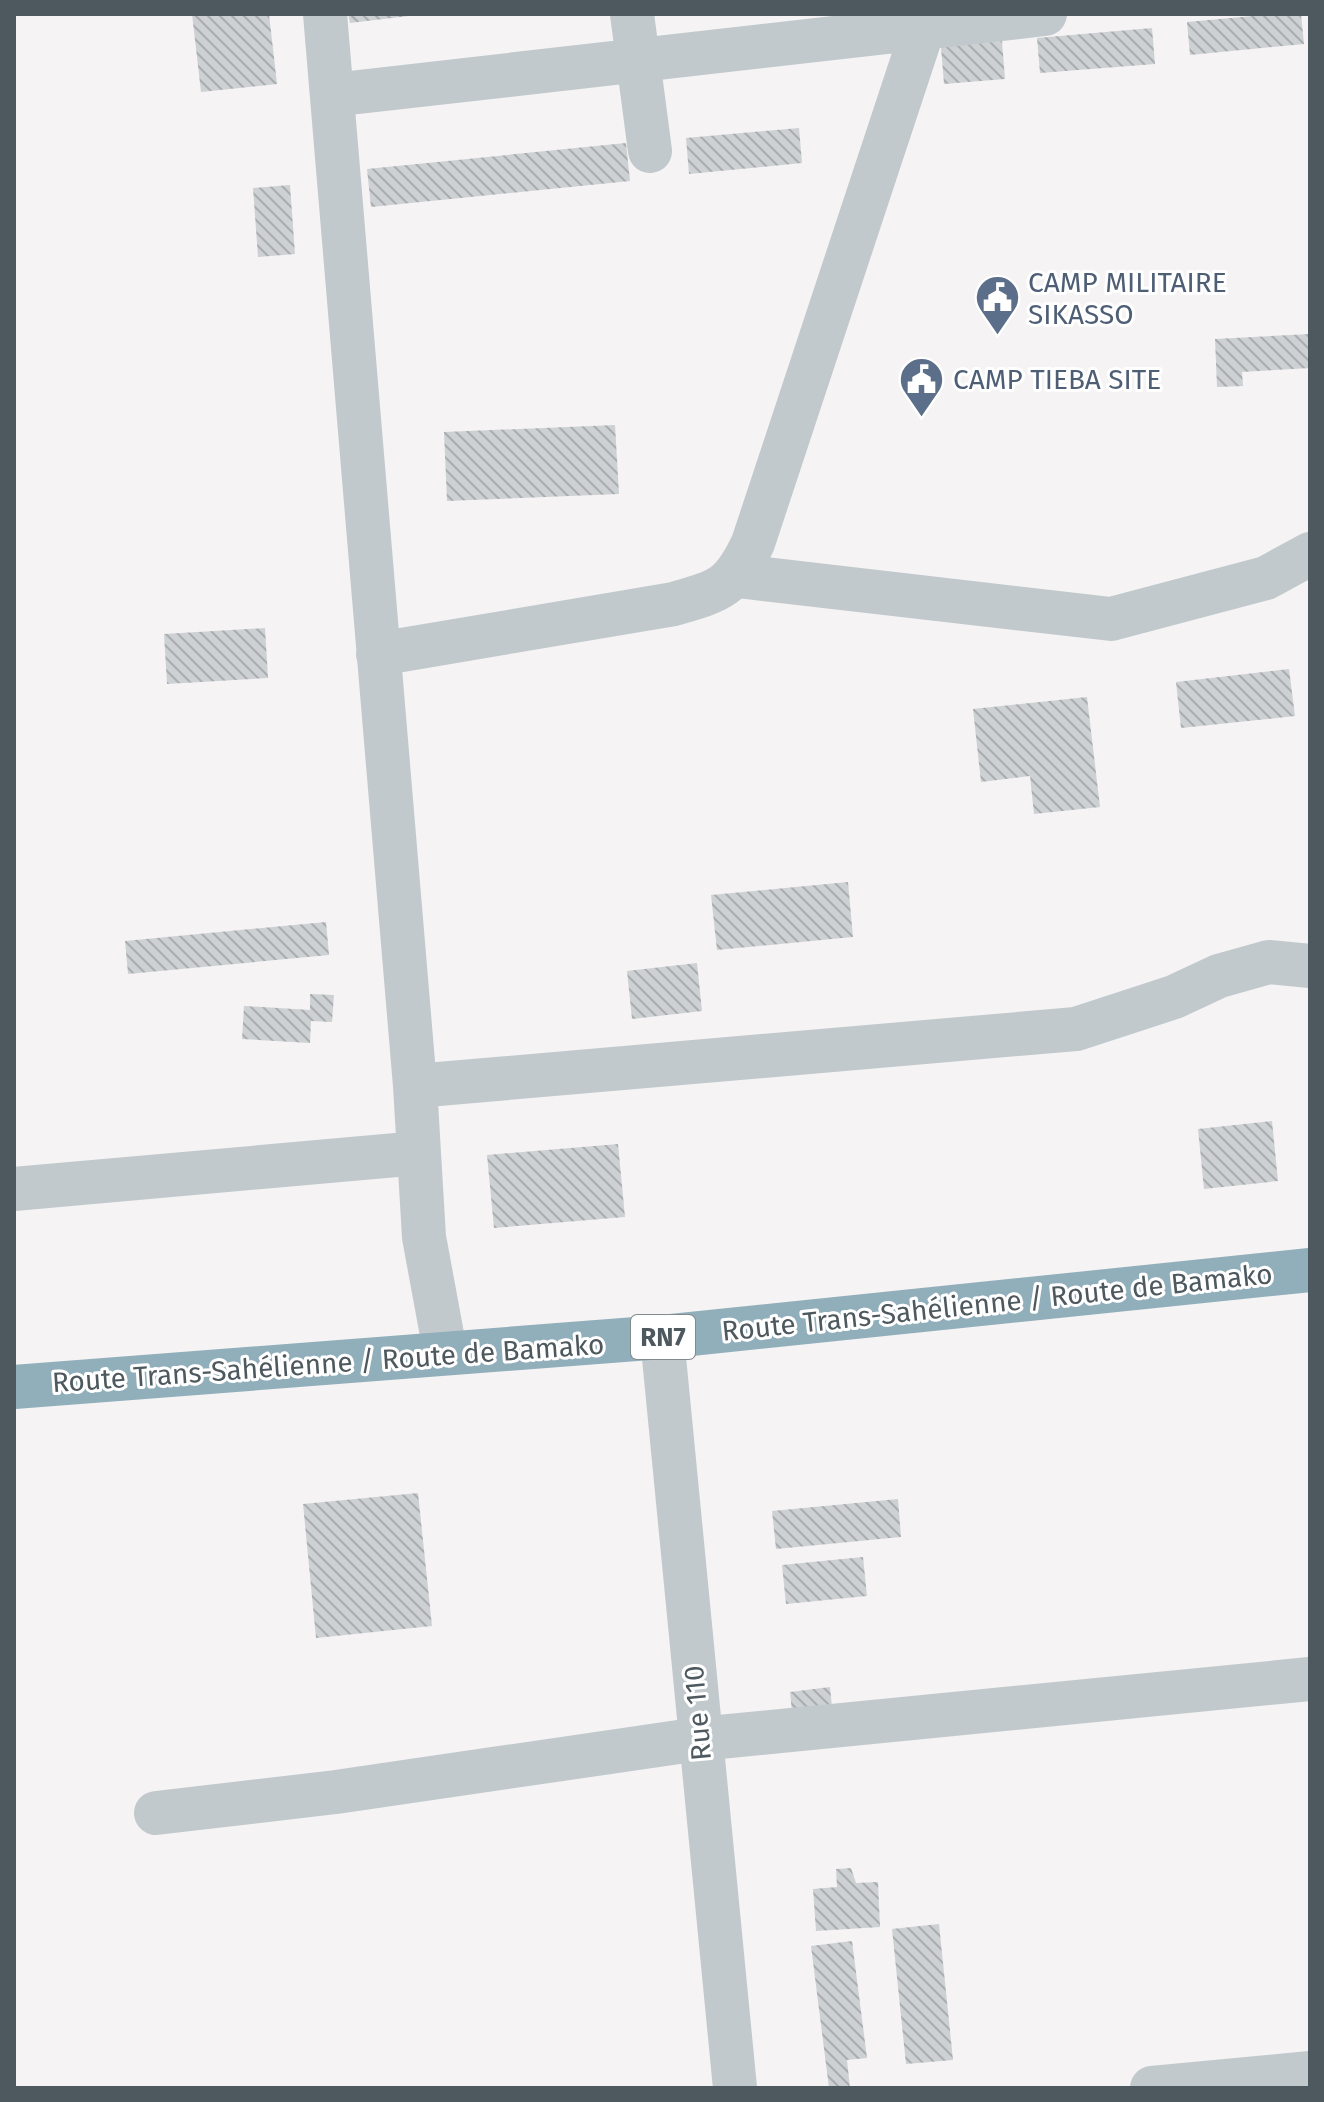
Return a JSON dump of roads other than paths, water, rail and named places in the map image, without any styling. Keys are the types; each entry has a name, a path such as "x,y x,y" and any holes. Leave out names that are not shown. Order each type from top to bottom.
{"highway":[{"name":"Route Trans-Sahélienne / Route de Bamako","path":"14,1387 445,1351 662,1337 1310,1270"}],"street":[{"path":"325,14 415,1086 424,1237 445,1351"},
{"path":"632,14 650,151"},
{"path":"332,95 638,60 920,21 1045,14"},
{"path":"378,654 674,604 712,593 738,576 753,543 919,41 920,21"},
{"path":"738,576 1111,619 1266,578 1310,554"},
{"path":"415,1086 1076,1029 1269,962 1310,966"},
{"path":"14,1189 419,1153"},
{"name":"Rue 110","path":"662,1337 735,2088"},
{"path":"156,1813 336,1792 699,1739 1310,1679"},
{"path":"1152,2088 1310,2073"}],"place":[{"name":"CAMP MILITAIRE SIKASSO","path":"997,337"},
{"name":"CAMP TIEBA SITE","path":"922,418"}]}
